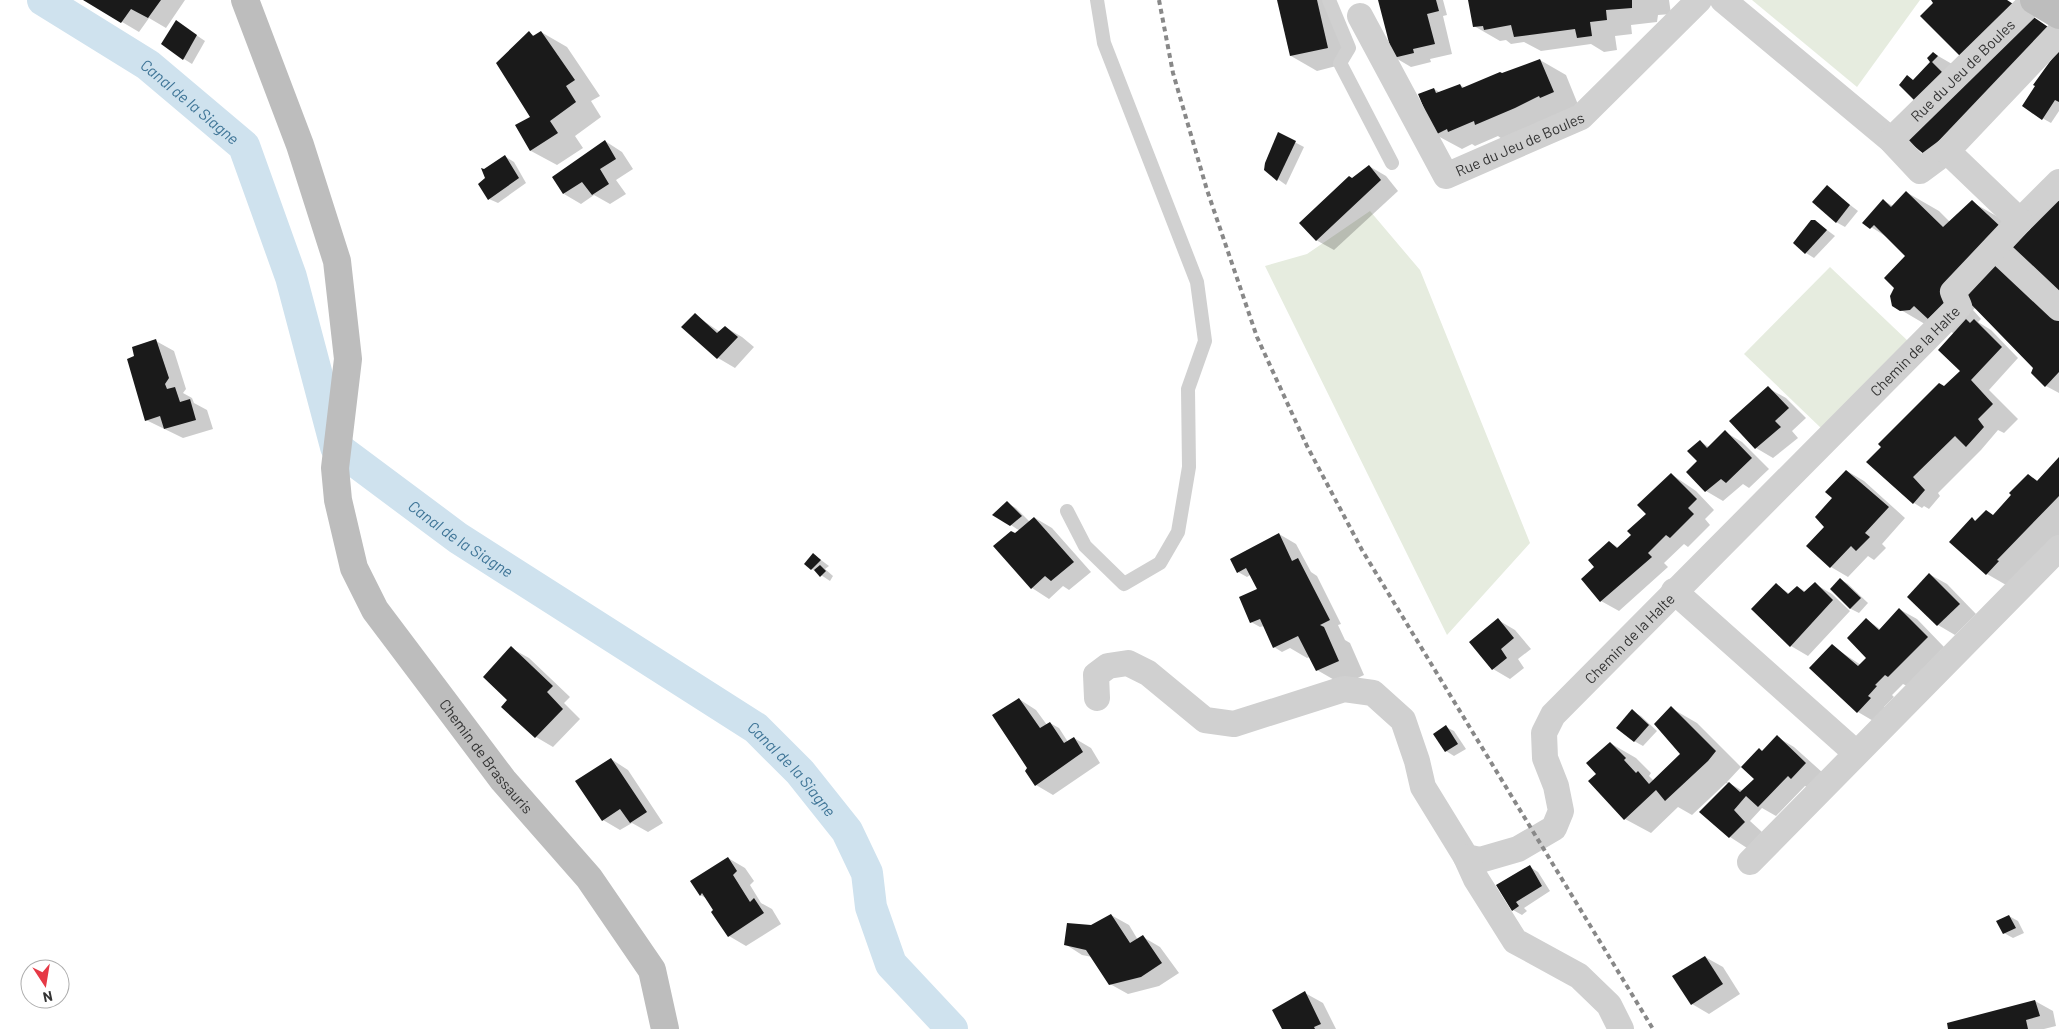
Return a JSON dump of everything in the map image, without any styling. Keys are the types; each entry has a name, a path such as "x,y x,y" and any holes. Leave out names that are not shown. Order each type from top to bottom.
{"street":[{"name":"Chemin de Brassauris","path":"245,0 300,145 337,261 348,359 335,468 338,500 354,568 375,610 503,780 589,878 652,970 665,1029"},
{"name":"Rue du Jeu de Boules","path":"1360,16 1446,176 1581,117 1699,0"},
{"path":"1723,0 1892,140 1920,171 1947,151 2059,33"},
{"name":"Rue du Jeu de Boules","path":"1892,140 2034,0"},
{"path":"2034,0 2059,15"},
{"path":"1947,151 2020,221"},
{"name":"Chemin de la Halte","path":"1466,857 1480,860 1518,850 1554,828 1561,811 1556,786 1545,758 1544,733 1553,715 1959,306 1953,292 2059,182"},
{"path":"1995,248 2059,308"},
{"path":"1750,862 2059,548"},
{"path":"1674,591 1856,754"},
{"path":"1097,698 1096,674 1108,666 1128,664 1148,673 1205,720 1234,724 1344,689 1372,693 1403,720 1417,761 1423,787 1466,857 1476,880 1515,941 1579,976 1609,1005 1621,1029"}],"lane":[{"path":"1067,511 1085,546 1124,584 1160,562 1178,532 1190,467 1188,389 1205,341 1197,282 1104,43 1097,0"},
{"path":"1329,0 1349,48 1340,64 1392,163"}],"shaded area":[{"path":"1752,0 1920,0 1857,87"},
{"path":"1370,211 1420,270 1530,543 1447,635 1265,266 1307,254"},
{"path":"1830,267 1909,342 1822,429 1744,354"}],"building":[{"path":"83,0 161,0 148,18 131,9 121,23"},
{"path":"1277,0 1317,0 1328,48 1290,56"},
{"path":"1378,0 1436,0 1439,11 1427,14 1435,44 1413,49 1414,53 1393,58"},
{"path":"1468,0 1632,0 1632,8 1606,10 1607,20 1590,22 1592,36 1577,38 1575,29 1514,37 1511,25 1484,30 1483,26 1473,27"},
{"path":"1931,0 2007,0 2019,8 1966,62 1920,16 1933,3"},
{"path":"2029,14 2051,29 1925,155 1903,137"},
{"path":"176,20 197,35 183,60 161,44"},
{"path":"529,31 533,36 541,31 575,80 566,86 576,102 550,121 558,133 530,151 515,125 530,117 496,63"},
{"path":"2059,49 2059,102 2055,100 2042,120 2022,106 2035,86 2033,85"},
{"path":"1933,52 1938,56 1932,62 1942,72 1920,106 1899,85 1907,75 1913,80 1930,62 1927,58"},
{"path":"1540,59 1554,92 1540,98 1539,96 1475,125 1474,121 1448,132 1447,129 1435,135 1418,94 1434,88 1436,93 1460,84 1462,88 1500,72 1502,73"},
{"path":"1278,132 1296,141 1277,181 1264,170"},
{"path":"605,140 616,159 600,169 609,184 592,195 582,182 563,194 552,177"},
{"path":"505,155 519,178 488,200 478,184 485,178 481,168 484,169"},
{"path":"1369,165 1381,180 1316,241 1299,223 1349,176 1352,178"},
{"path":"1827,185 1850,205 1836,223 1812,202"},
{"path":"1906,191 1943,227 1972,200 2003,229 1949,299 1928,319 1914,306 1910,310 1900,311 1892,306 1890,296 1894,288 1884,278 1905,256 1874,225 1870,229 1862,223 1883,199 1891,207"},
{"path":"2059,198 2059,292 2011,249"},
{"path":"1811,220 1815,220 1827,230 1805,254 1793,243"},
{"path":"1997,261 2059,320 2059,372 2045,387 2031,373 2033,368 1965,298"},
{"path":"695,313 717,333 725,326 738,337 717,359 681,327"},
{"path":"1966,319 1970,323 1974,319 2002,347 1971,380 1993,404 1978,419 1984,427 1966,447 1955,436 1913,477 1925,490 1913,504 1866,462 1881,447 1878,444 1939,383 1944,386 1960,371 1938,350"},
{"path":"156,339 169,378 165,384 167,389 175,387 180,402 190,399 196,420 164,429 160,416 145,421 127,359 134,356 132,347"},
{"path":"1768,386 1789,408 1775,421 1781,427 1755,449 1729,421"},
{"path":"1725,430 1752,458 1726,483 1721,479 1705,492 1686,472 1697,461 1687,451 1700,440 1707,448"},
{"path":"2059,457 2059,496 1997,560 1999,561 1986,575 1949,542 1972,517 1975,521 1986,510 1993,515 2011,495 2009,493 2028,474 2037,481"},
{"path":"1846,470 1889,507 1865,533 1870,537 1856,551 1851,546 1830,568 1806,546 1824,527 1815,517 1832,498 1825,492"},
{"path":"1671,473 1697,499 1688,508 1694,514 1670,538 1666,535 1648,553 1652,557 1600,602 1581,579 1594,567 1588,560 1609,541 1617,548 1631,535 1627,531 1646,514 1637,505"},
{"path":"1007,501 1022,516 1010,526 992,515"},
{"path":"1034,517 1074,562 1051,581 1045,576 1031,589 993,546 1011,531 1015,533"},
{"path":"1279,533 1292,561 1298,558 1330,620 1320,625 1324,627 1339,661 1316,671 1298,636 1273,648 1260,619 1250,623 1239,597 1257,589 1246,568 1237,573 1230,559"},
{"path":"813,553 821,560 811,570 804,564"},
{"path":"820,565 826,571 820,577 814,570"},
{"path":"1929,573 1960,604 1937,626 1907,597"},
{"path":"1840,578 1861,598 1850,609 1830,589"},
{"path":"1815,582 1833,600 1790,647 1751,609 1776,583 1788,594 1797,586 1804,592"},
{"path":"1899,608 1928,637 1888,677 1885,675 1875,685 1877,686 1868,696 1871,698 1857,713 1809,668 1832,644 1858,666 1866,658 1847,638 1866,618 1879,630"},
{"path":"1498,618 1514,638 1501,649 1507,658 1492,670 1469,642"},
{"path":"511,646 553,686 547,692 563,709 535,738 501,707 507,700 483,677"},
{"path":"1019,698 1040,728 1050,722 1064,743 1074,737 1083,752 1035,786 1025,771 1027,768 992,715"},
{"path":"1671,706 1716,751 1708,761 1665,801 1656,790 1624,820 1588,781 1596,774 1586,763 1610,742 1626,758 1624,760 1636,773 1638,771 1649,784 1680,754 1654,724"},
{"path":"1632,709 1649,725 1634,742 1616,728"},
{"path":"1446,725 1458,744 1445,752 1433,734"},
{"path":"1777,735 1806,763 1791,779 1788,776 1758,807 1746,796 1734,810 1745,822 1729,838 1699,812 1729,782 1740,792 1754,779 1741,767 1759,748 1762,751"},
{"path":"611,758 647,812 630,823 620,809 602,821 575,781"},
{"path":"728,857 737,871 733,875 750,902 754,898 764,913 728,937 711,912 713,910 702,893 700,896 690,881"},
{"path":"1530,865 1542,886 1516,902 1519,906 1512,911 1496,885"},
{"path":"1111,914 1130,943 1143,935 1162,963 1141,977 1109,985 1086,950 1064,945 1067,923 1091,925"},
{"path":"2009,915 2016,928 2003,934 1996,921"},
{"path":"1705,956 1723,984 1691,1005 1672,976"},
{"path":"1305,991 1321,1024 1314,1027 1315,1029 1282,1029 1272,1010"},
{"path":"2035,1000 2040,1016 2026,1020 2028,1029 1948,1029 1947,1023"}],"waterway":[{"name":"Canal de la Siagne","path":"43,0 148,65 244,146 291,277 336,447 458,538 756,728 800,772 847,831 867,873 871,907 891,964 952,1029"}],"railway":[{"path":"1159,0 1173,73 1207,190 1257,337 1307,446 1362,550 1653,1029"}]}
